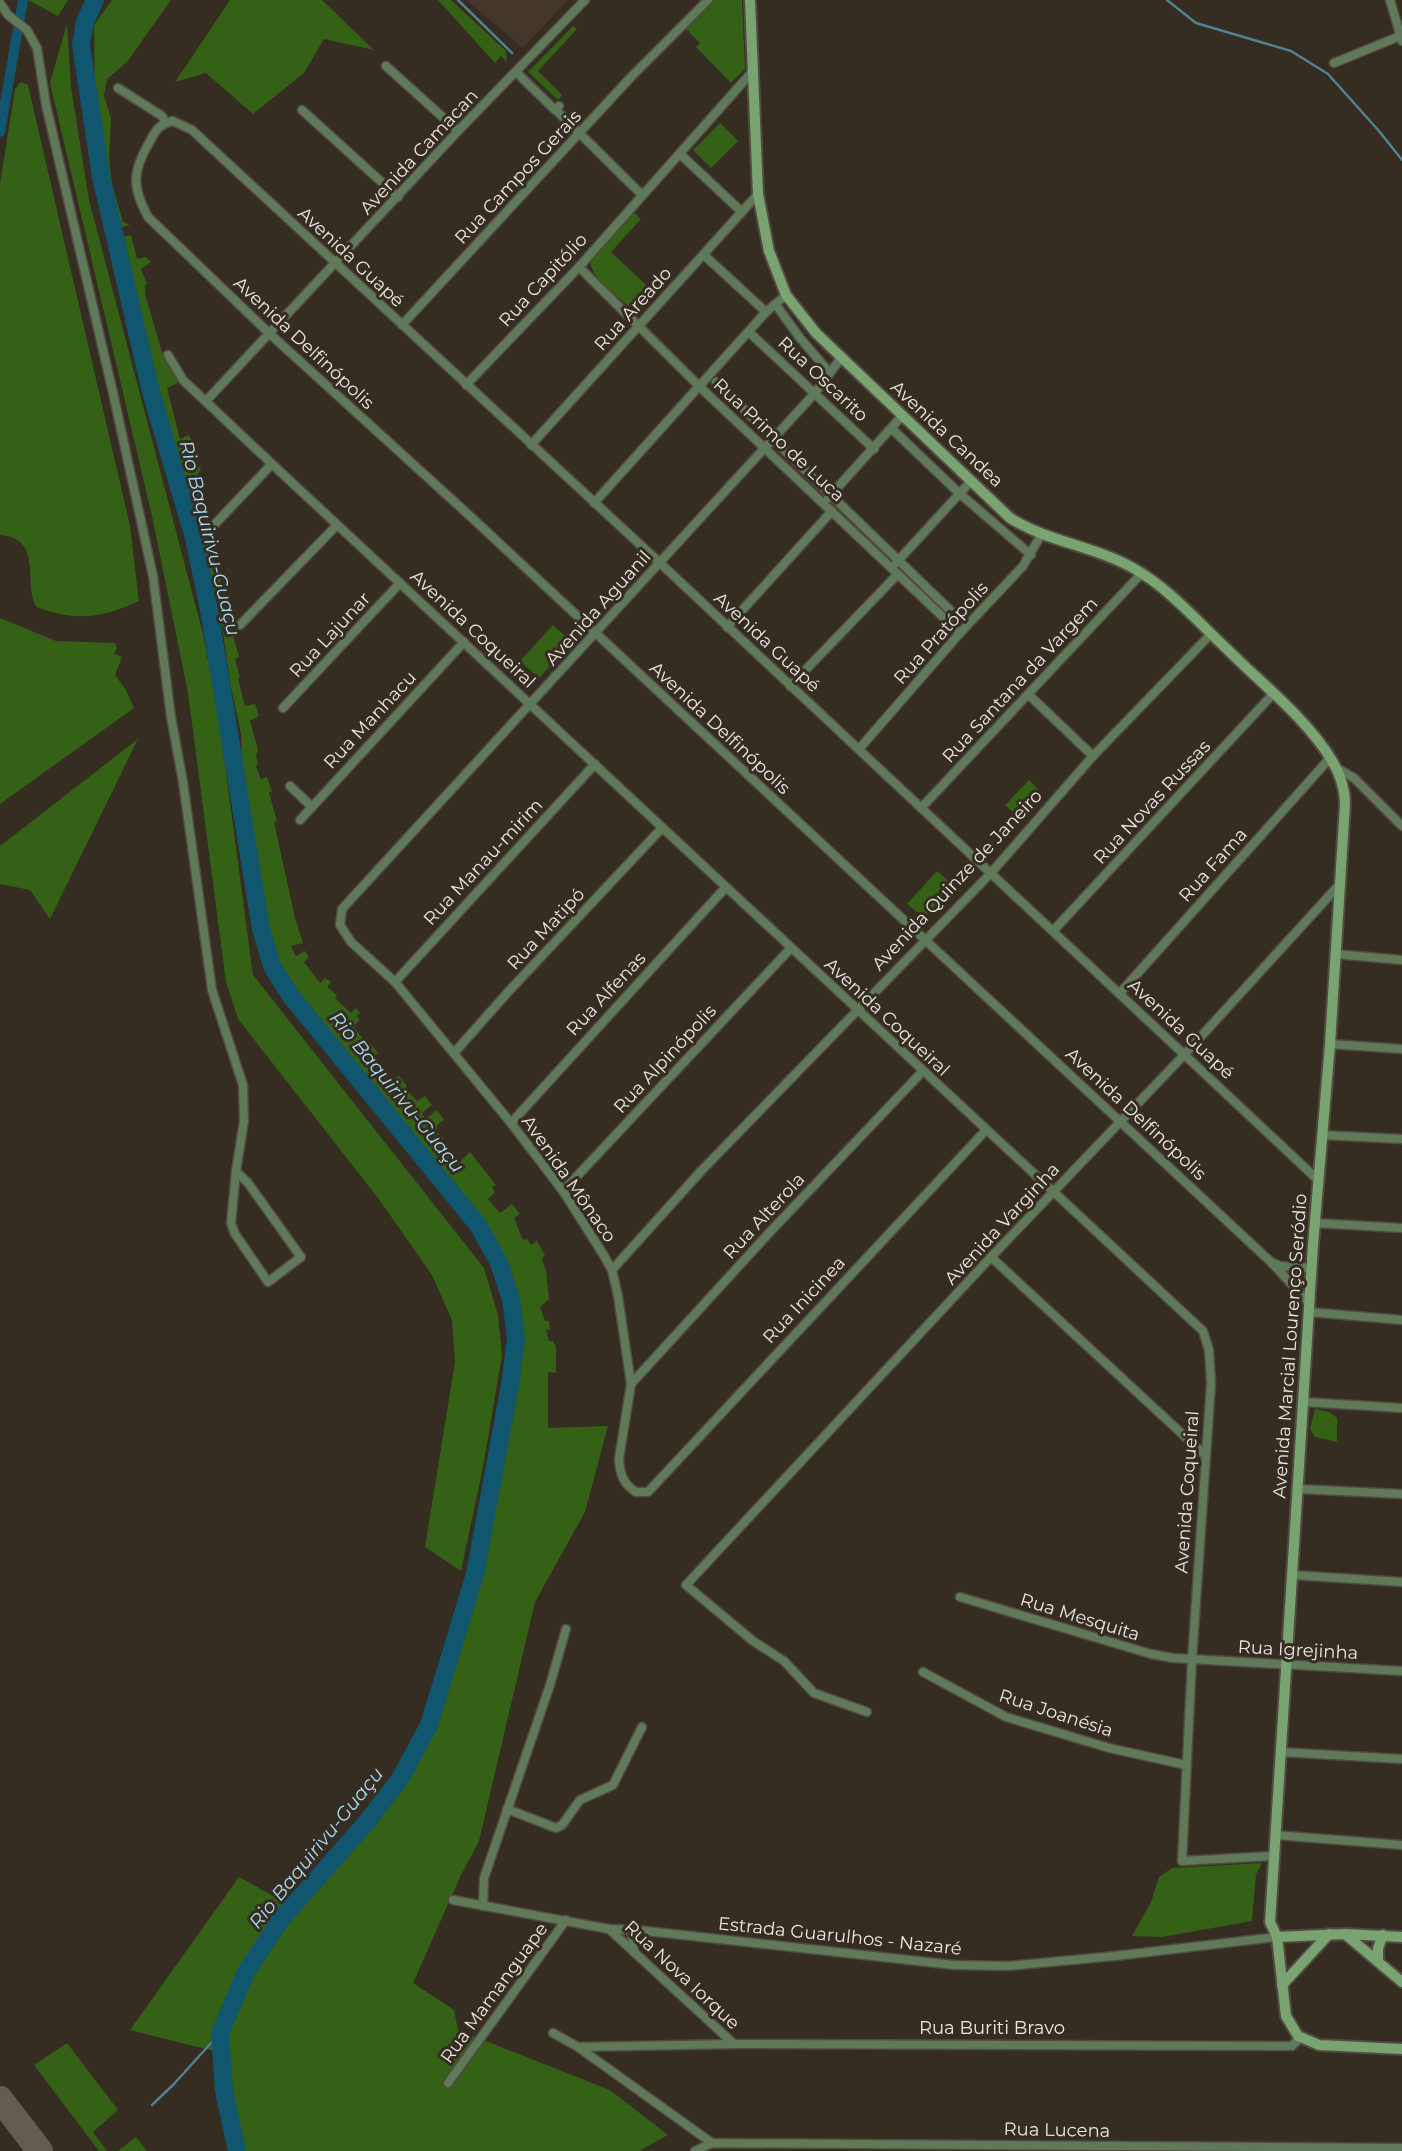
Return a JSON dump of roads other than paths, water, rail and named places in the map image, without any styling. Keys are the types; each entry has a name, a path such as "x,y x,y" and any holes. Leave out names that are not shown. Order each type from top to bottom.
{"main road":[{"name":"Avenida Candea","path":"750,0 758,194 769,251 786,295 816,333 841,358 1010,518 1041,535 1115,559 1142,573 1166,591 1315,737 1333,762"},
{"name":"Avenida Marcial Lourenço Seródio","path":"1300,2038 1286,2016 1277,1937 1270,1922 1345,795 1333,762"},
{"path":"1282,1985 1329,1934"},
{"path":"1277,1937 1329,1934 1402,1937"},
{"path":"1345,1934 1402,1982"},
{"path":"1378,1961 1378,1948 1383,1935"},
{"name":"Rua Buriti Bravo","path":"1300,2038 1319,2045 1402,2049"}],"street":[{"name":"Avenida Camacan","path":"206,401 458,131 585,0"},
{"name":"Rua Campos Gerais","path":"402,325 657,51 708,0"},
{"path":"1334,63 1401,38 1390,0"},
{"path":"0,3 8,15 27,30 37,48 46,105 153,576 212,990 243,1085 244,1121 236,1171 231,1223 235,1234 268,1282 301,1257 248,1183 236,1171"},
{"path":"386,66 458,131"},
{"path":"516,72 555,110 559,106 556,110 641,194"},
{"name":"Rua Capitólio","path":"466,384 579,267 752,72"},
{"path":"118,88 162,116 166,123"},
{"path":"302,110 398,197"},
{"name":"Avenida Guapé","path":"166,123 180,123 192,130 660,563 1318,1180"},
{"name":"Avenida Delfinópolis","path":"166,123 155,132 135,172 139,199 148,217 1271,1262 1309,1308"},
{"path":"680,154 742,212"},
{"name":"Rua Areado","path":"531,445 758,194"},
{"path":"704,255 766,313"},
{"name":"Rua Primo de Luca","path":"579,267 700,387 960,633"},
{"path":"594,503 766,313 786,295"},
{"path":"776,305 830,373"},
{"name":"Rua Oscarito","path":"750,333 874,449"},
{"name":"Avenida Coqueiral","path":"168,355 183,380 272,464 1203,1331 1211,1363 1182,1861 1273,1856"},
{"name":"Avenida Aguanil","path":"340,925 342,909 765,447 775,441 841,358"},
{"path":"716,382 955,615"},
{"path":"824,503 902,416"},
{"path":"892,429 959,494 1031,555"},
{"path":"215,524 272,464"},
{"path":"790,687 895,571 899,560 971,481"},
{"path":"727,627 832,511"},
{"path":"240,625 337,525"},
{"name":"Rua Pratópolis","path":"859,750 1031,555 1041,535"},
{"name":"Rua Santana da Vargem","path":"920,808 1030,695 1142,573"},
{"name":"Rua Lajunar","path":"284,708 400,583"},
{"name":"Avenida Quinze de Janeiro","path":"612,1270 702,1170 991,873 1093,756 1211,634"},
{"name":"Rua Manhacu","path":"299,820 464,642"},
{"name":"Rua Novas Russas","path":"1053,932 1273,694"},
{"path":"1030,695 1093,756"},
{"path":"1333,762 1354,778 1402,826"},
{"name":"Rua Fama","path":"1120,993 1333,762"},
{"name":"Rua Manau-mirim","path":"395,982 595,764"},
{"path":"290,786 312,807"},
{"name":"Rua Matipó","path":"454,1053 662,828"},
{"name":"Avenida Varginha","path":"867,1712 814,1693 784,1661 753,1641 686,1585 991,1257 1185,1054 1340,884"},
{"name":"Rua Alfenas","path":"511,1123 726,887"},
{"name":"Avenida Mônaco","path":"340,925 351,942 395,982 511,1123 563,1191 612,1270 631,1384 619,1459 620,1470 629,1488 641,1493 648,1492"},
{"name":"Rua Alpinópolis","path":"563,1191 791,948"},
{"path":"1335,954 1402,960"},
{"path":"1330,1044 1402,1049"},
{"name":"Rua Alterola","path":"631,1384 778,1223 922,1072"},
{"name":"Rua Inicinea","path":"648,1492 986,1130"},
{"path":"1322,1135 1402,1139"},
{"path":"1315,1223 1402,1228"},
{"path":"991,1257 1206,1456"},
{"path":"1271,1262 1280,1266 1312,1268"},
{"path":"1309,1308 1402,1320"},
{"path":"1304,1402 1402,1408"},
{"path":"1299,1489 1402,1494"},
{"path":"1293,1575 1402,1583"},
{"name":"Rua Mesquita","path":"960,1597 1151,1654 1192,1660"},
{"path":"483,1906 484,1878 550,1685 566,1629"},
{"name":"Rua Igrejinha","path":"1192,1660 1402,1671"},
{"name":"Rua Joanésia","path":"923,1672 1006,1717 1109,1748 1186,1766"},
{"path":"507,1809 556,1828 562,1825 580,1800 612,1785 642,1727"},
{"path":"1280,1752 1402,1759"},
{"path":"1275,1835 1402,1845"},
{"name":"Estrada Guarulhos - Nazaré","path":"453,1900 609,1929 954,1965 1008,1966 1277,1937"},
{"name":"Rua Mamanguape","path":"448,2083 566,1920"},
{"name":"Rua Nova Iorque","path":"609,1929 734,2044"},
{"path":"634,1952 632,1936 637,1930"},
{"path":"553,2032 712,2143"},
{"name":"Rua Buriti Bravo","path":"578,2047 734,2044 1292,2046 1300,2038"},
{"name":"Rua Lucena","path":"695,2151 712,2143 1402,2148"}],"waterway":[{"path":"0,132 23,0"},
{"name":"Rio Baquirivu-Guaçu","path":"95,0 85,22 81,45 101,177 151,392 194,538 209,610 261,929 272,966 290,995 478,1225 499,1263 511,1299 516,1338 510,1385 475,1574 429,1725 400,1779 366,1823 282,1918 246,1972 220,2033 224,2091 237,2151"},
{"path":"458,0 512,53"},
{"path":"1167,0 1196,23 1291,51 1328,74 1402,160"},
{"path":"152,2105 220,2033"}]}
